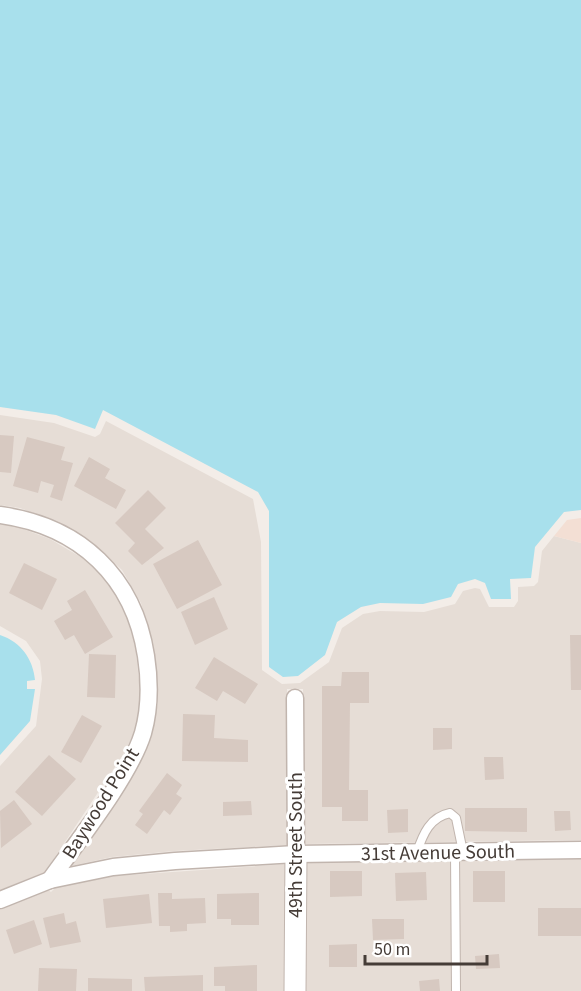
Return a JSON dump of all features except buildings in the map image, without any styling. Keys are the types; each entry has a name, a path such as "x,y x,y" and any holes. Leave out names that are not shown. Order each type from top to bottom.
{"street":[{"name":"Baywood Point","path":"0,515 17,517 53,531 89,552 116,577 133,606 143,640 148,670 149,701 143,734 130,760 50,880"},
{"name":"49th Street South","path":"295,698 295,991"},
{"name":"31st Avenue South","path":"0,900 50,880 113,867 296,854 581,850"}],"lane":[{"path":"417,852 423,834 440,815 450,813 456,818 459,852 456,991"}],"shaded area":[{"path":"0,415 54,423 95,437 100,434 106,421 253,499 261,542 262,670 282,684 300,683 329,662 342,628 363,614 380,611 424,612 455,604 463,591 475,588 480,589 489,607 514,607 518,601 518,587 534,586 538,582 542,551 554,536 581,543 581,840 304,844 303,689 287,689 287,845 112,857 71,866 117,798 151,736 158,703 151,638 141,603 122,570 93,543 57,522 20,508 0,505"},
{"path":"581,518 581,543 554,536 567,520"},
{"path":"0,524 15,526 50,539 84,559 110,583 126,610 135,643 141,700 135,731 123,755 45,872 0,890 0,766 36,726 42,679 40,661 26,641 0,626"},
{"path":"581,859 581,991 303,991 304,863"},
{"path":"287,864 287,991 0,991 0,910 48,890 51,892 55,888 114,876"}],"water":[{"path":"0,0 581,0 581,510 564,512 535,547 531,578 510,579 511,599 491,599 485,583 475,579 458,584 451,597 423,604 380,603 361,607 337,622 325,655 298,676 283,677 269,667 269,511 258,492 103,410 95,429 56,415 0,407"},
{"path":"0,635 14,642 29,658 35,680 27,681 27,689 35,689 30,721 0,755"}]}
